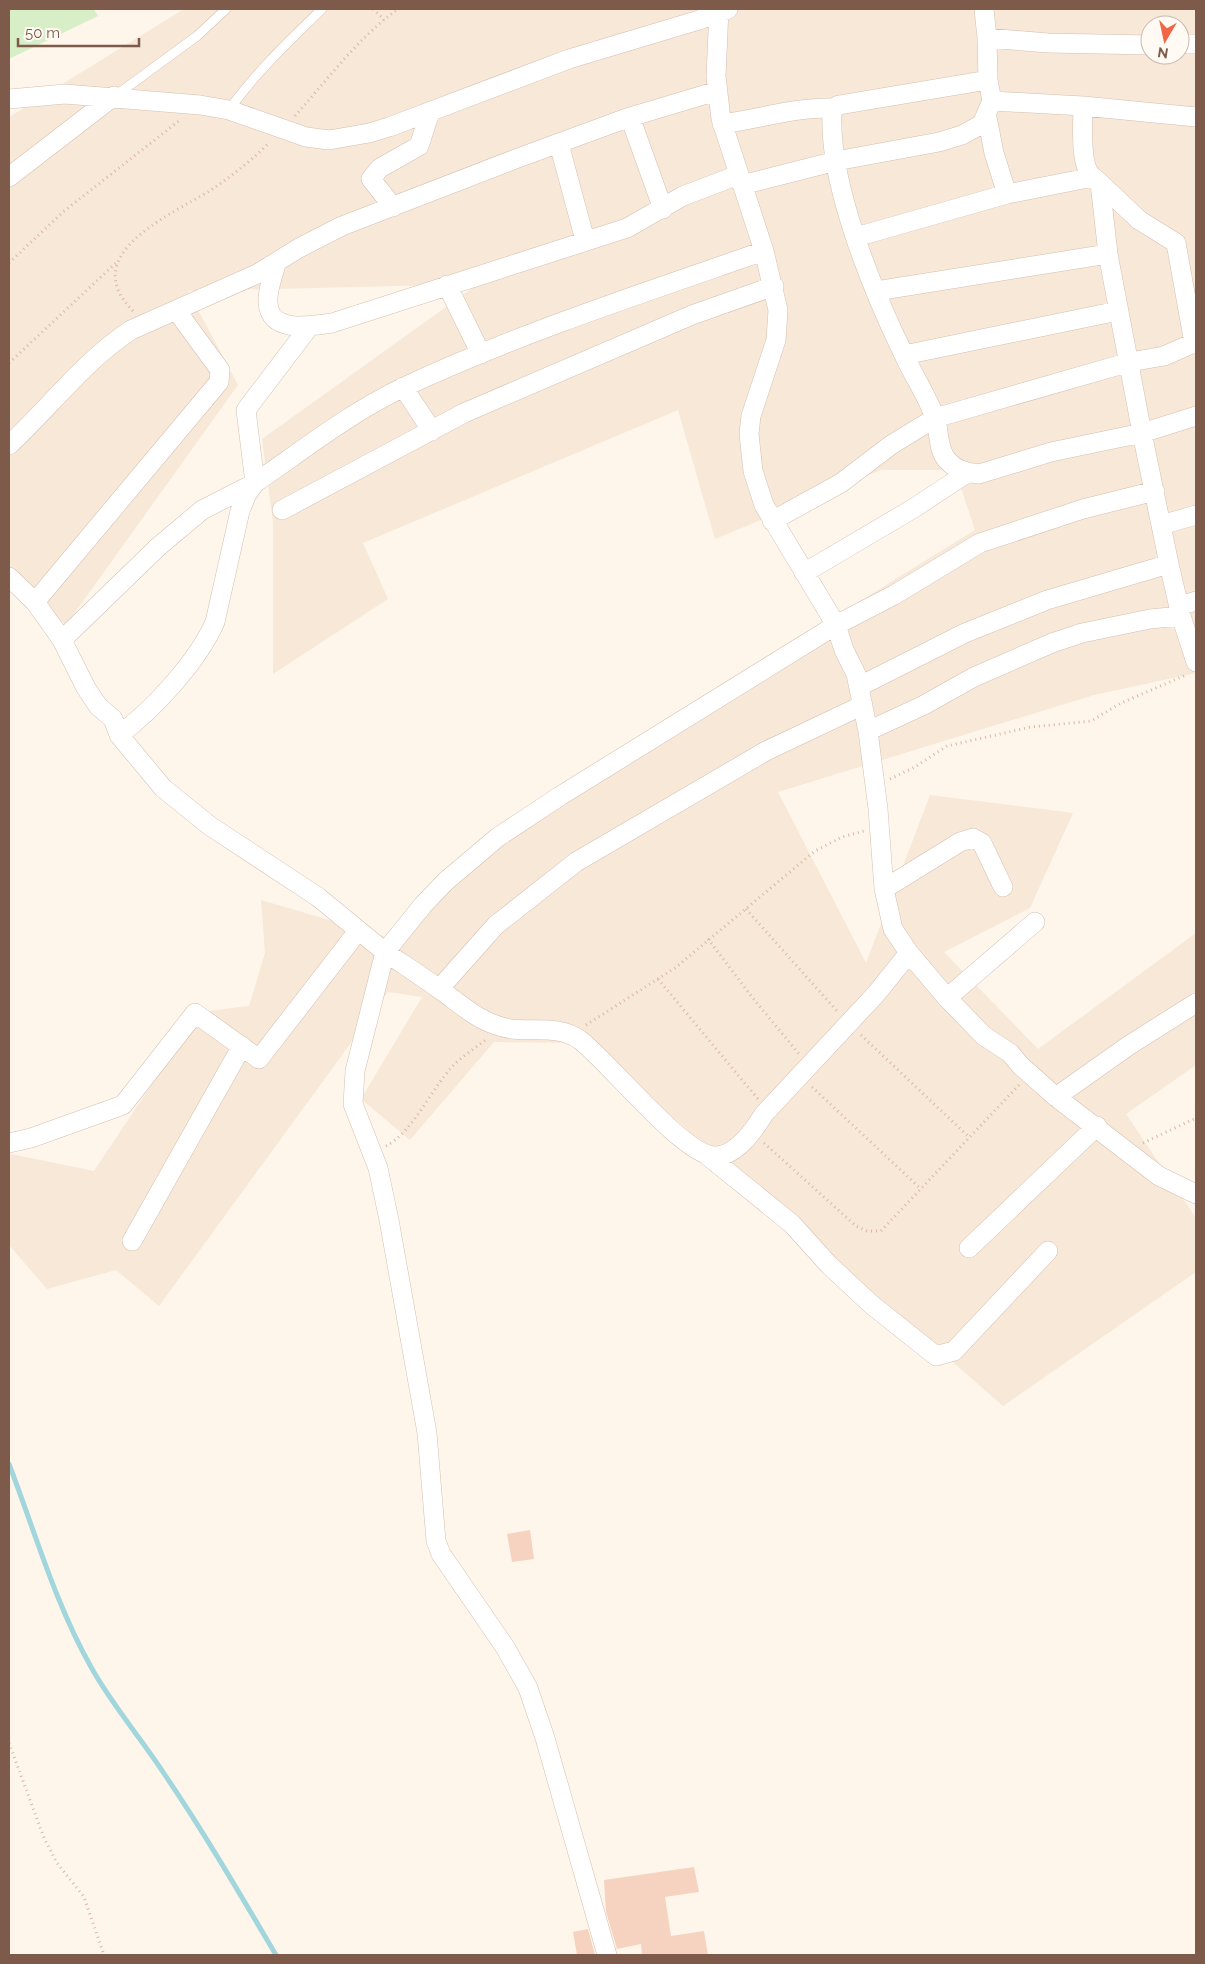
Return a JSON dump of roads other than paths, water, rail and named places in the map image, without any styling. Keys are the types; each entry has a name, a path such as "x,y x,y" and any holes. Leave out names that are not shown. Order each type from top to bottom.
{"street":[{"path":"984,9 988,38 988,80 994,153 1007,194"},
{"path":"9,99 65,94 114,96 200,105 229,110 306,137 329,140 369,133 569,59 722,10 717,91 722,124 764,251 774,286 778,310 776,340 755,398 749,434 752,470 757,488 772,521 836,625 861,696 875,785 884,889 893,929 908,953 947,998 984,1036 1010,1053 1029,1074 1056,1097 1097,1126 1159,1176 1196,1194"},
{"path":"988,38 1048,43 1140,45"},
{"path":"722,124 761,119 810,107 833,108 871,99 988,80"},
{"path":"9,445 60,394 82,368 113,342 145,323 276,264 299,248 325,234 518,158 630,117 717,91"},
{"path":"9,177 114,96"},
{"path":"990,109 1083,106 1196,118"},
{"path":"772,521 840,483 891,445 935,418 1130,362 1164,356 1195,343 1176,243 1139,220 1097,180 1088,174 1085,160 1083,106"},
{"path":"833,108 832,129 836,161 856,237 876,291 904,355 935,418 942,451 946,460 967,473 978,474 1051,452 1142,433 1196,416"},
{"path":"276,264 268,303 271,313 285,325 309,327 332,323 447,285 487,274 585,240 628,228 683,196 740,180 962,136 977,128 990,109"},
{"path":"393,207 371,178 380,168 419,146 430,112"},
{"path":"630,117 662,209"},
{"path":"559,144 585,240"},
{"path":"856,237 1007,194 1097,180"},
{"path":"1097,180 1118,311 1130,362 1142,433 1169,564 1185,608 1192,668"},
{"path":"62,640 158,547 202,510 255,483 332,430 403,388 481,354 764,251"},
{"path":"876,291 1108,254"},
{"path":"447,285 481,354"},
{"path":"282,510 464,413 692,315 774,286"},
{"path":"35,602 218,382 220,370 176,310"},
{"path":"904,355 1118,311"},
{"path":"119,735 133,725 187,668 208,637 215,622 240,511 247,494 255,483 246,410 309,327"},
{"path":"403,388 432,431"},
{"path":"804,573 914,508 967,473"},
{"path":"607,1955 545,1738 528,1688 505,1647 441,1554 436,1541 426,1433 385,1203 378,1168 354,1111 352,1094 360,1052 385,952 423,905 446,881 498,837 568,791 836,625 894,595 980,543 1083,509 1155,491"},
{"path":"1161,525 1196,515"},
{"path":"439,989 496,925 576,862 861,696 965,633 1047,600 1169,564"},
{"path":"9,577 35,602 62,640 86,688 98,706 113,719 119,735 163,788 185,807 210,826 318,897 385,952 475,1015 501,1027 527,1031 560,1030 570,1034 589,1048 660,1119 688,1144 708,1156 792,1224 829,1265 872,1305 936,1356 954,1350 1048,1251"},
{"path":"868,731 924,705 974,677 1052,643 1082,633 1150,619 1185,608"},
{"path":"884,889 960,842 973,838 982,843 1003,886"},
{"path":"947,998 1035,922"},
{"path":"9,1143 31,1138 123,1105 195,1013 259,1058 358,931"},
{"path":"708,1156 715,1157 730,1152 752,1132 804,1070 890,978 908,953"},
{"path":"1056,1097 1128,1046 1196,1003"},
{"path":"132,1241 242,1046"},
{"path":"969,1248 1097,1126"}],"lane":[{"path":"114,96 196,36 226,9"},
{"path":"229,110 252,79 273,56 322,9"}],"waterway":[{"path":"9,1464 56,1593 91,1667 108,1695 156,1761 194,1819 276,1955"}]}
